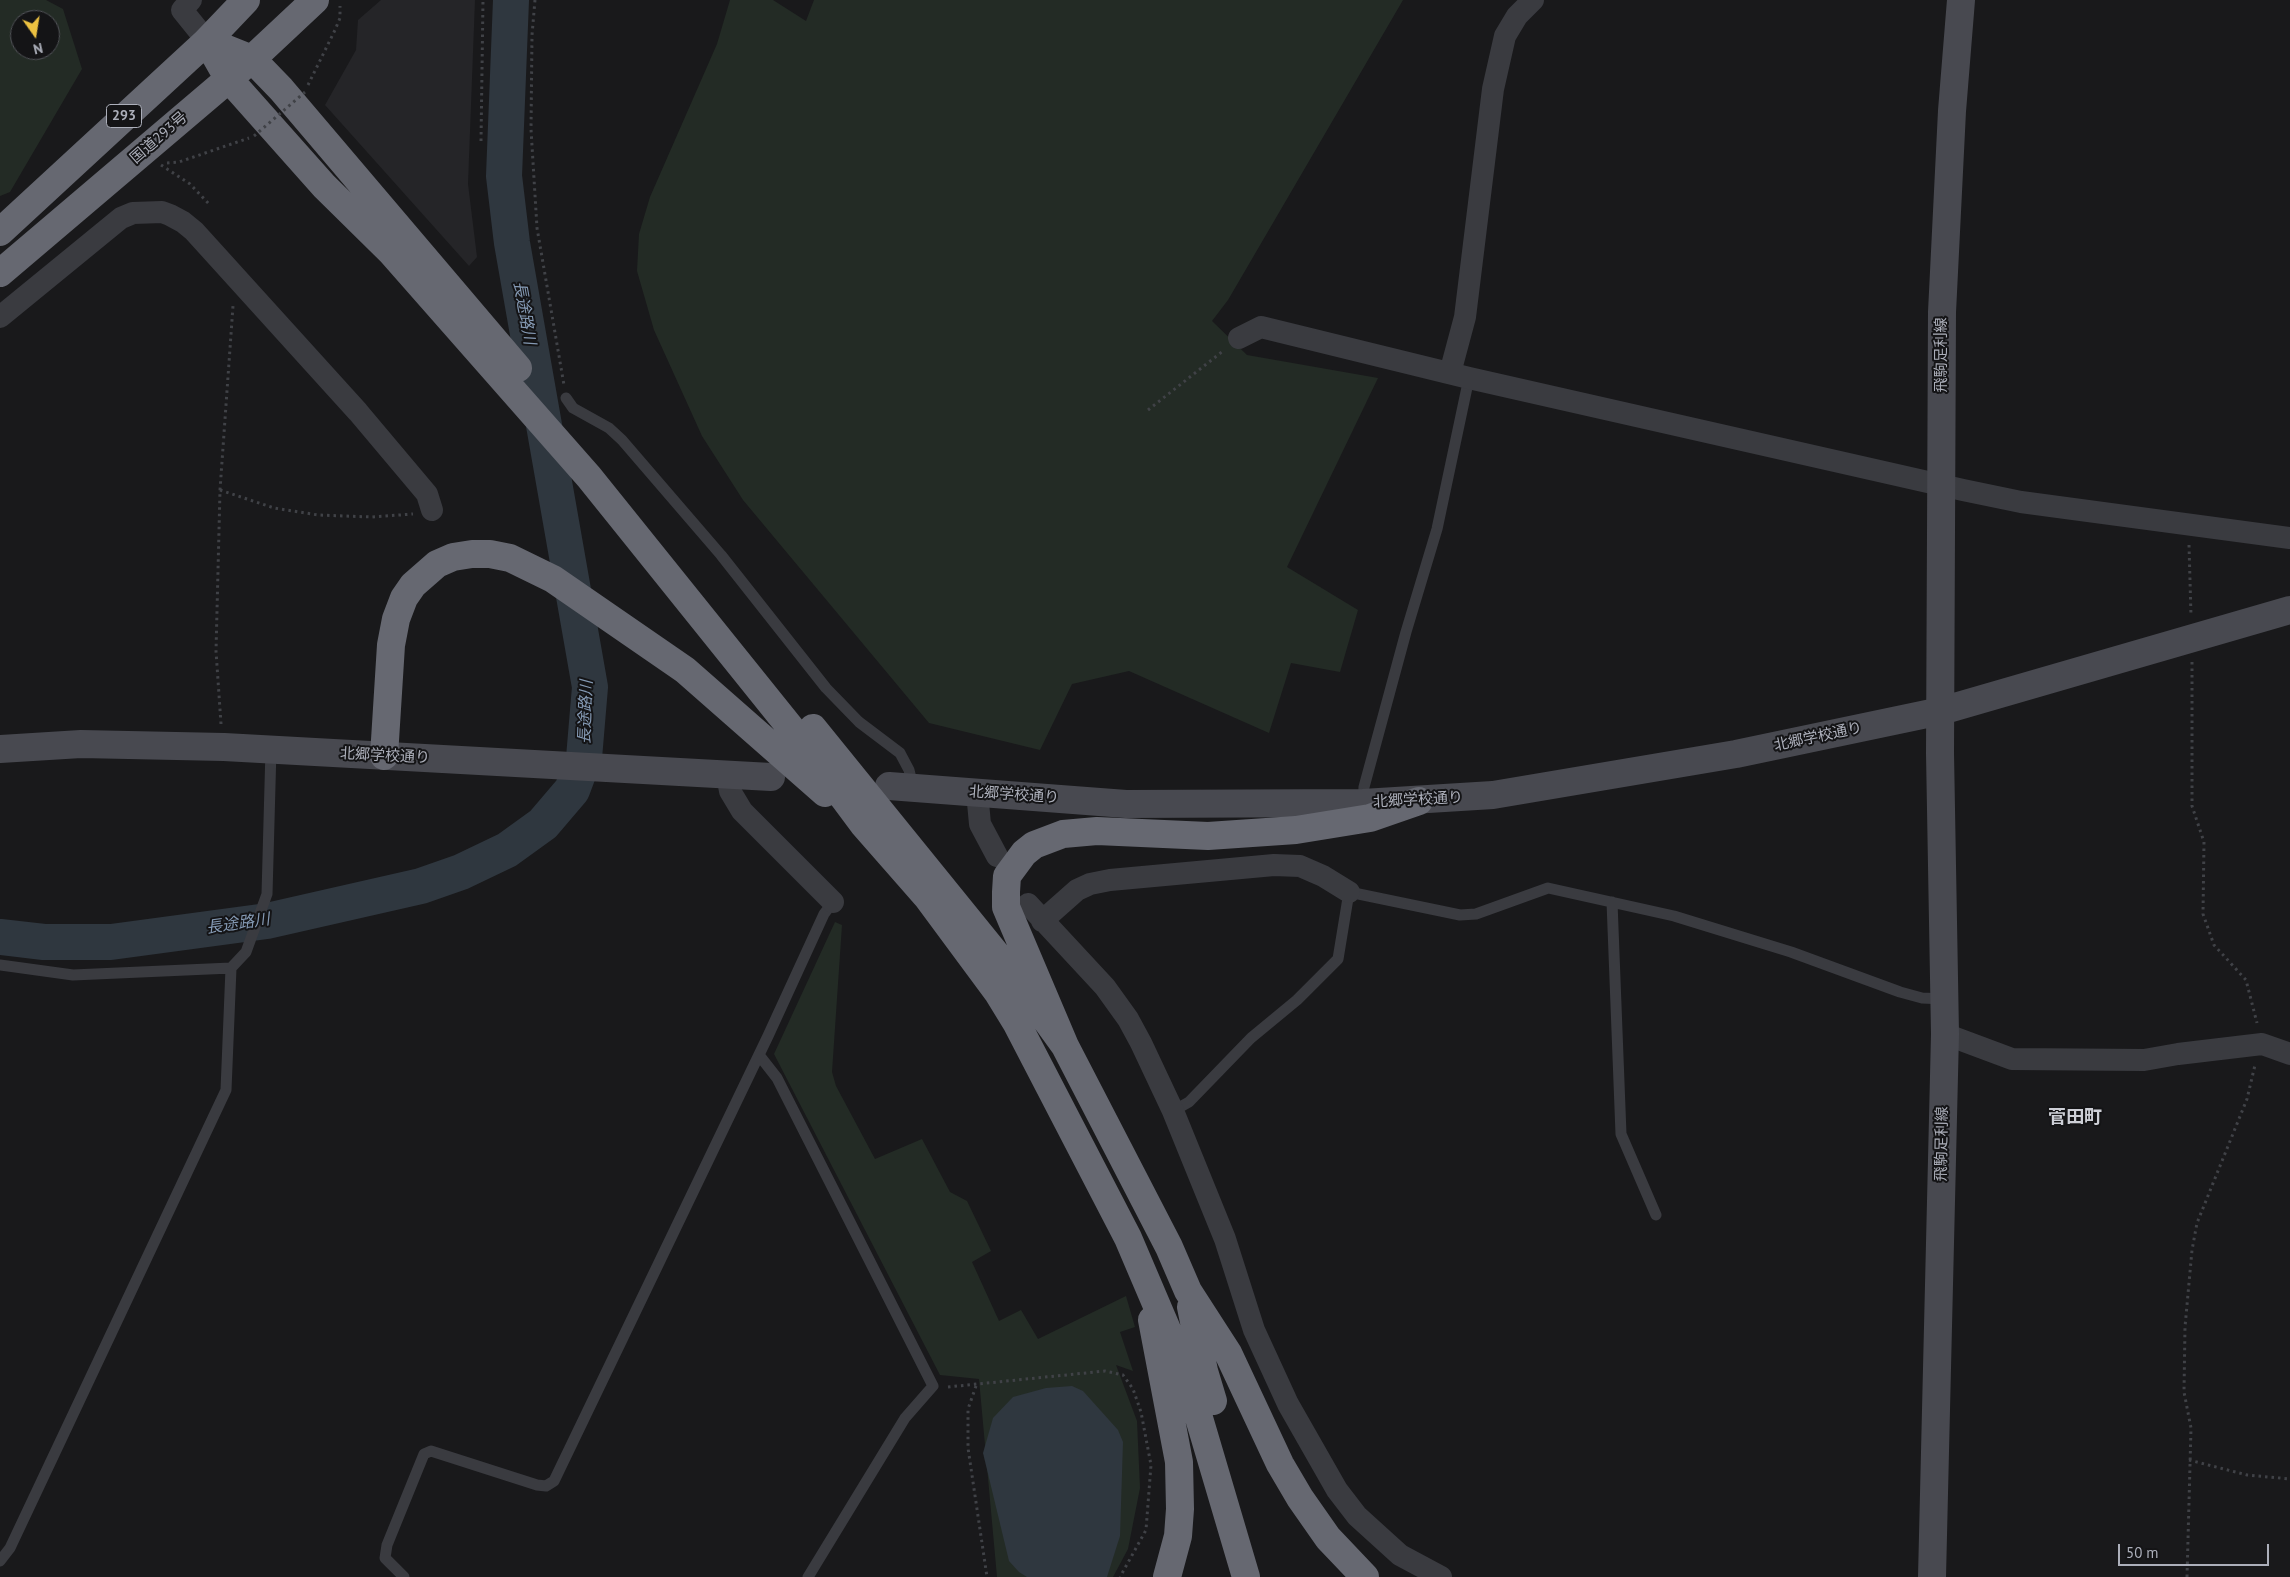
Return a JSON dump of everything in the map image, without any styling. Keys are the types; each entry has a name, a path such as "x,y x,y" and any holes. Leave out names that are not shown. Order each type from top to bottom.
{"highway":[{"name":"293","path":"0,232 207,42 246,0"},
{"name":"国道293号","path":"0,273 252,58 328,3"},
{"path":"207,42 252,58 281,89 498,359 592,469 1018,981 1065,1046"},
{"path":"207,42 228,78 324,186 498,359"},
{"path":"592,469 863,824 927,897 998,993 1017,1024 1128,1238 1186,1374 1246,1577"},
{"path":"384,756 391,644 396,619 404,598 413,585 437,564 453,557 472,554 510,558 552,579 685,670 863,824"},
{"path":"1364,1577 1328,1538 1300,1498 1280,1464 1228,1353 1188,1291 1143,1195 1065,1046 1006,907 1007,876 1015,862 1034,845 1063,834 1096,831 1208,836 1296,830 1370,818 1419,801"},
{"path":"1145,1277 1162,1382 1178,1462 1180,1509 1178,1536 1167,1577"},
{"path":"1188,1291 1204,1371 1265,1577"}],"main road":[{"name":"飛駒足利線","path":"1932,1577 1944,1034 1941,711 1942,312 1952,111 1961,0"},
{"path":"1941,711 2192,640 2290,610"},
{"name":"北郷学校通り","path":"901,787 1126,804 1419,801 1493,795 1626,774 1745,752 1941,711"},
{"name":"北郷学校通り","path":"0,749 81,744 224,747 563,764 771,777"}],"street":[{"path":"1459,375 1464,317 1493,89 1504,36 1517,16 1533,0"},
{"path":"179,3 207,42"},
{"path":"0,317 107,228 133,213 162,212 184,222 358,412 427,494 432,510"},
{"path":"1239,338 1261,327 1459,375 1942,486 2021,502 2290,538"},
{"path":"727,775 730,792 742,811 833,902"},
{"path":"977,792 980,824 998,856"},
{"path":"1042,921 1077,890 1090,884 1110,880 1274,865 1300,866 1323,876 1350,892"},
{"path":"1028,904 1105,987 1128,1019 1173,1111 1224,1239 1254,1330 1288,1404 1337,1490 1356,1516 1400,1555 1441,1577"},
{"path":"1944,1034 2012,1059 2144,1060 2262,1044 2290,1054"}],"lane":[{"path":"1363,803 1364,787 1386,705 1437,530 1459,375"},
{"path":"566,398 573,408 609,428 622,440 721,555 826,688 859,722 900,753 906,762 901,787"},
{"path":"0,1561 10,1548 220,1108 226,1090 231,968 246,952 267,894 271,749"},
{"path":"1173,1111 1189,1102 1251,1038 1297,1000 1338,959 1350,892 1460,914 1476,914 1548,888 1674,916 1791,952 1900,992 1922,998 1944,999"},
{"path":"404,1577 385,1558 387,1545 424,1454 431,1451 546,1486 554,1481 759,1055 824,914 833,902"},
{"path":"1612,902 1621,1134 1656,1216"},
{"path":"0,965 73,975 231,968"},
{"path":"759,1055 777,1078 932,1386 905,1418 808,1577"}],"path":[{"path":"481,141 483,0"},
{"path":"536,0 532,35 531,129 537,228 566,398"},
{"path":"179,162 254,136 305,92 340,18 328,3"},
{"path":"159,163 190,184 209,204"},
{"path":"224,747 216,651 220,490 234,293 237,281"},
{"path":"1148,410 1239,338"},
{"path":"220,490 274,508 318,515 372,517 432,510"},
{"path":"2187,1577 2191,1428 2184,1392 2185,1327 2192,1250 2197,1223 2247,1099 2255,1062 2262,1044 2246,980 2214,946 2203,914 2204,842 2192,806 2192,640 2188,523"},
{"path":"932,1386 953,1388 1105,1371 1123,1375 1132,1389 1141,1412 1151,1465 1146,1530 1120,1577"},
{"path":"976,1386 968,1409 968,1448 987,1577"},
{"path":"2189,1460 2247,1475 2290,1479"}],"shaded area":[{"path":"0,0 46,0 63,9 82,69 10,192 0,196"},
{"path":"381,0 475,0 468,184 477,257 469,266 325,105 356,50 358,20"},
{"path":"730,0 773,0 806,21 814,0 1403,0 1228,300 1212,321 1247,355 1378,378 1287,567 1358,610 1340,672 1291,663 1269,733 1129,671 1072,684 1040,750 929,723 743,500 702,436 654,330 637,271 639,234 650,197 717,44"},
{"path":"835,922 842,925 832,1072 836,1086 875,1159 922,1139 950,1192 967,1201 991,1251 972,1262 999,1321 1021,1310 1038,1339 1126,1296 1135,1327 1120,1332 1133,1371 1116,1365 1137,1421 1140,1488 1128,1549 1113,1577 997,1577 979,1379 940,1375 774,1054"},
{"path":"1072,1386 1083,1391 1118,1430 1123,1442 1120,1536 1107,1577 1027,1577 1019,1572 1009,1561 983,1453 993,1418 1013,1397 1046,1388"}],"waterway":[{"name":"長途路川","path":"0,937 44,942 111,942 267,921 421,886 461,872 507,850 543,824 572,790 584,758 590,687 512,243 504,176 511,0"}],"district":[{"name":"菅田町","path":"2075,1118"}]}
